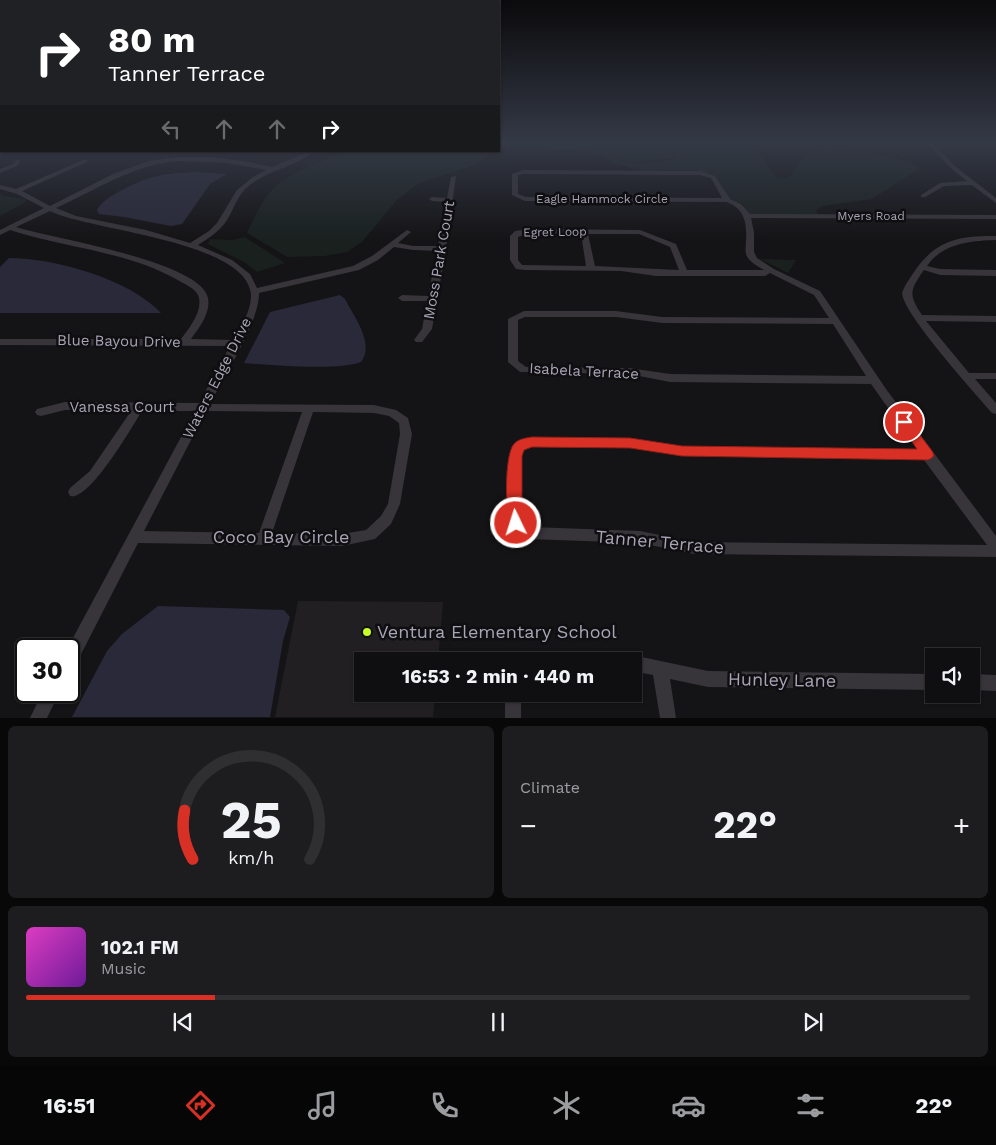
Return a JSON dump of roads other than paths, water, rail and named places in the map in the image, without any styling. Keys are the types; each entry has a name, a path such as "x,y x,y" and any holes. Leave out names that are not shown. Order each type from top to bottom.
{"street":[{"path":"16,191 54,175"},
{"path":"0,233 96,185 121,175"},
{"path":"192,245 218,227 226,215 229,203 239,191 262,175"},
{"name":"Eagle Hammock Circle","path":"515,175 515,195 525,199 727,200 744,208 748,220"},
{"name":"Eagle Hammock Circle","path":"705,175 713,177 727,200"},
{"path":"962,175 996,200"},
{"name":"Moss Park Court","path":"419,340 427,329 454,177"},
{"path":"923,196 942,184 973,183"},
{"path":"0,187 16,191 50,209 72,217 170,238 192,245 230,263 246,275 255,292 356,268 376,258 407,232"},
{"path":"432,199 450,200"},
{"name":"Myers Road","path":"748,220 996,217"},
{"path":"748,220 750,254 761,265 807,286 817,293 874,380 982,530 996,546"},
{"path":"9,227 39,236 133,257 176,274 200,290 204,300 201,316 184,342"},
{"name":"Egret Loop","path":"684,273 673,246 645,233 530,231 518,233 514,236 514,260 519,267 525,268 684,273 765,273 770,269"},
{"path":"584,232 591,269"},
{"path":"996,238 957,241 933,252 907,290 906,297 996,410"},
{"path":"392,244 413,248 442,249"},
{"path":"922,267 940,272 996,273"},
{"name":"Waters Edge Drive","path":"80,639 237,343 253,308 255,292"},
{"path":"402,298 433,299"},
{"name":"Isabela Terrace","path":"836,321 662,320 616,314 524,314 513,319 514,362 518,367 531,371 629,371 670,378 874,380"},
{"path":"921,318 996,319"},
{"name":"Blue Bayou Drive","path":"0,342 55,340 237,343"},
{"path":"968,376 996,376"},
{"name":"Vanessa Court","path":"41,412 65,406 203,407"},
{"path":"74,492 94,474 139,407"},
{"name":"Coco Bay Circle","path":"134,537 342,540 370,534 386,520 394,504 406,434 404,421 392,413 374,409 203,407"},
{"path":"263,539 309,409"},
{"name":"Tanner Terrace","path":"928,455 682,451 630,443 532,442 524,444 516,451 514,517 516,523 528,533 640,536 694,548 996,551"},
{"name":"Hunley Lane","path":"642,665 708,679 925,682"},
{"path":"660,668 668,718"},
{"path":"980,682 996,683"},
{"path":"513,702 513,718"},
{"path":"38,718 46,703"}],"water":[{"path":"162,175 226,175 210,184 182,224 171,226 99,214 97,210 101,205 115,194 143,181"},
{"path":"9,258 48,262 90,273 130,290 161,313 0,313 0,267"},
{"path":"340,295 345,299 362,330 366,347 365,355 361,362 351,365 321,367 244,363 270,312"},
{"path":"158,606 284,610 290,617 283,641 270,717 72,717 107,651 122,634"}],"place":[{"name":"Ventura Elementary School","path":"367,632"}]}
